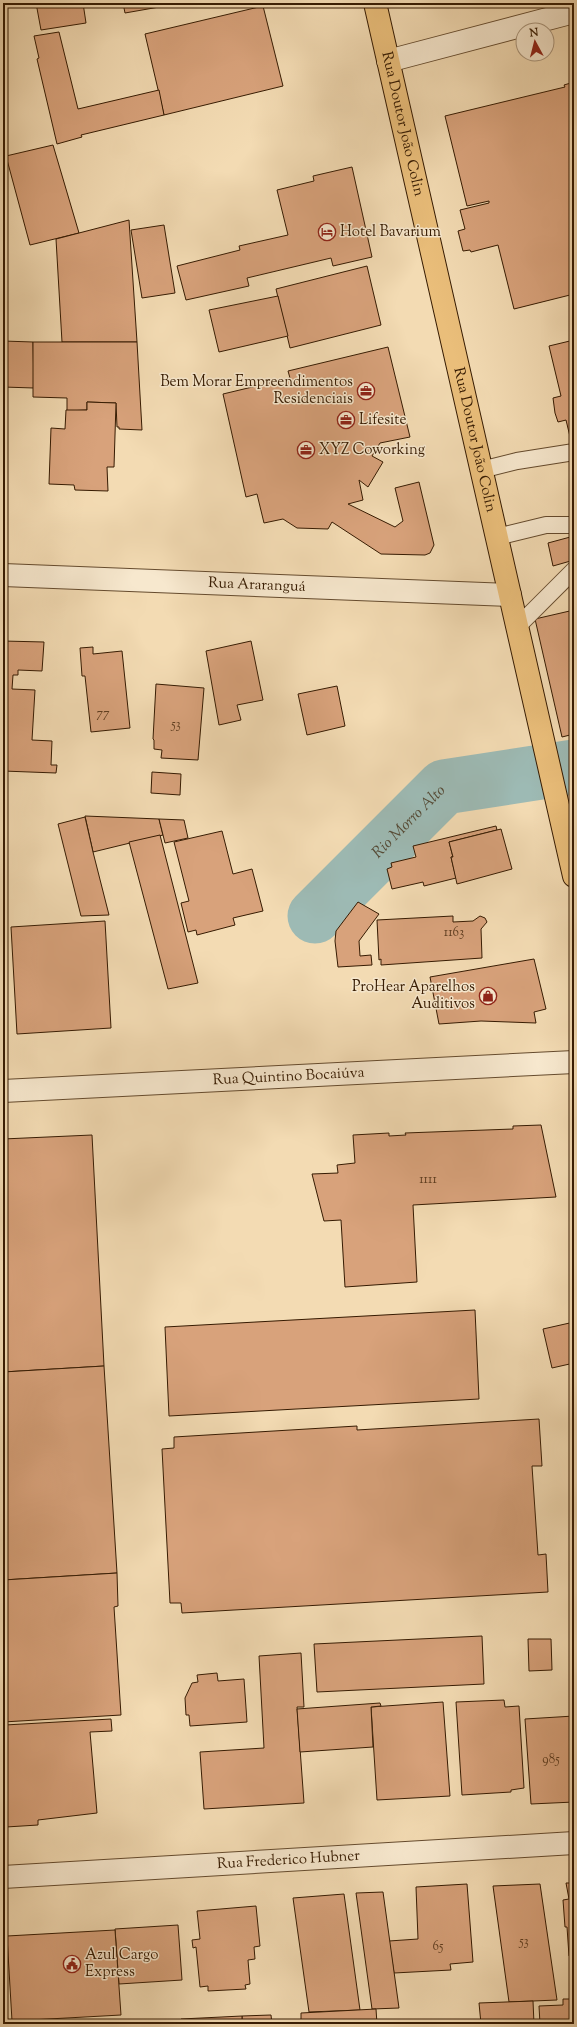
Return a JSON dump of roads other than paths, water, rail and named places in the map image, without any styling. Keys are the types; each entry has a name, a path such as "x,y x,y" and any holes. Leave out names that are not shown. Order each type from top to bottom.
{"main road":[{"name":"Rua Doutor João Colin","path":"375,3 574,876"}],"street":[{"path":"388,62 574,12"},
{"name":"Rua Araranguá","path":"3,575 510,595"},
{"name":"Rua Quintino Bocaiúva","path":"3,1091 574,1062"},
{"name":"Rua Frederico Hubner","path":"3,1877 574,1843"}],"lane":[{"path":"481,470 516,461 574,452"},
{"path":"497,537 546,525 574,525"},
{"path":"517,627 574,570"}],"waterway":[{"name":"Rio Morro Alto","path":"315,916 444,787 574,767"}],"place":[{"name":"Hotel Bavarium","path":"327,232"},
{"name":"Bem Morar Empreendimentos Residenciais","path":"366,391"},
{"name":"Lifesite","path":"346,420"},
{"name":"XYZ Coworking","path":"306,450"},
{"name":"ProHear Aparelhos Auditivos","path":"488,996"},
{"name":"Azul Cargo Express","path":"72,1964"}]}
